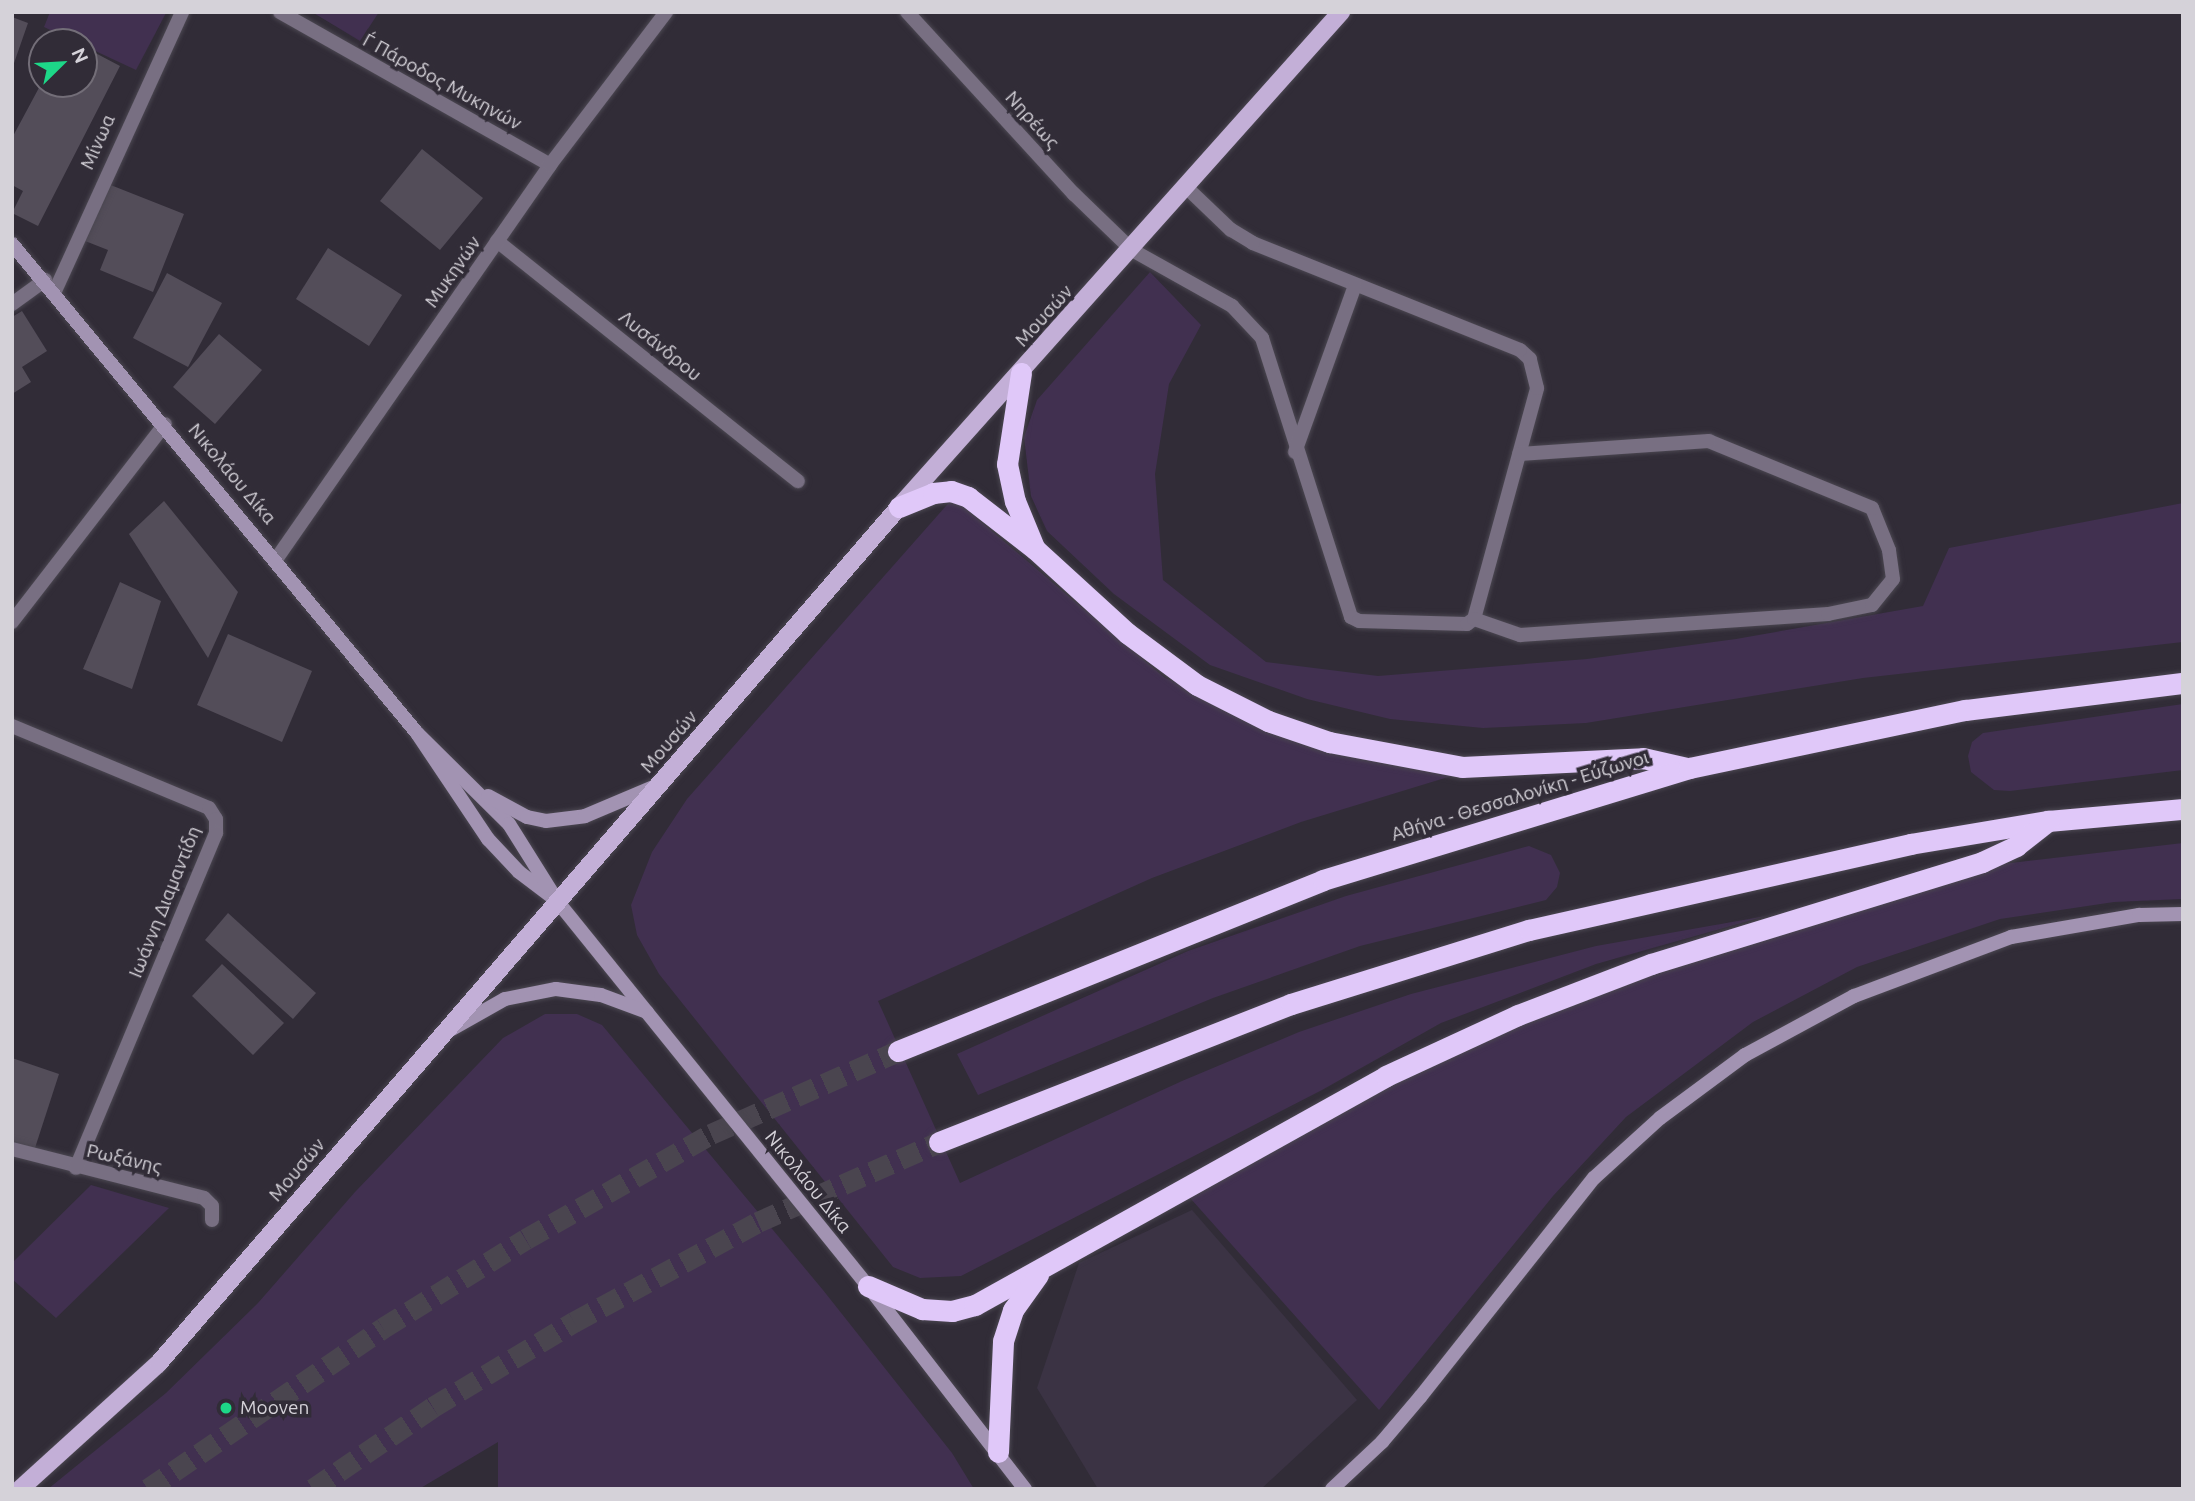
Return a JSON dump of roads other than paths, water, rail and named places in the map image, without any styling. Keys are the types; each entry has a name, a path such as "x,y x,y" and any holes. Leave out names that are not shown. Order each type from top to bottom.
{"highway":[{"path":"1021,373 1007,464 1015,501 1035,550"},
{"path":"899,507 951,491 968,497 1035,550 1127,633 1197,685 1280,725 1380,753 1462,767 1643,758 1689,768"},
{"name":"Αθήνα - Θεσσαλονίκη - Εύζωνοι","path":"898,1051 1323,880 1689,768 1965,710 2183,684"},
{"path":"939,1142 1291,1004 1529,930 1780,870 2049,821 2183,809"},
{"path":"868,1286 922,1310 952,1311 997,1295 1386,1076 1518,1015 1651,964 1982,862 2016,846 2049,821"},
{"path":"998,1452 1003,1341 1013,1310 1043,1268"}],"main road":[{"name":"Μουσών","path":"20,1489 158,1364 899,507 1132,250 1340,12"}],"street":[{"name":"Μίνωα","path":"50,286 182,12"},
{"name":"Γ΄ Πάροδος Μυκηνών","path":"280,12 550,165"},
{"name":"Μυκηνών","path":"277,558 550,165 666,12"},
{"name":"Νηρέως","path":"907,12 1074,194 1132,250 1232,306 1253,323 1262,338 1295,452 1351,617 1359,621 1467,624 1474,619"},
{"path":"1187,188 1231,230 1253,243 1520,350 1530,359 1536,388 1474,619 1520,635 1828,614 1872,605 1893,579 1889,550 1872,508 1709,441 1519,454"},
{"name":"Λυσάνδρου","path":"497,241 798,481"},
{"name":"Νικολάου Δίκα","path":"12,244 277,558 417,733 488,839 519,872 558,902"},
{"path":"1295,452 1355,285"},
{"path":"12,304 50,286"},
{"path":"12,622 165,424"},
{"name":"Ιωάννη Διαμαντίδη","path":"12,726 209,808 216,819 216,833 76,1168"},
{"name":"Νικολάου Δίκα","path":"417,733 481,792 532,855 558,902 868,1286 1024,1489"},
{"path":"481,792 527,817 546,821 585,816 660,785"},
{"path":"1332,1489 1421,1396 1594,1178 1660,1118 1745,1055 1854,996 2011,937 2139,915 2183,914"},
{"path":"445,1033 482,1010 528,992 579,990 647,1012"},
{"name":"Ρωξάνης","path":"12,1149 76,1168 204,1198 212,1206 212,1220"}],"tunnel":[{"path":"148,1489 383,1328 526,1239 711,1134 898,1051"},
{"path":"313,1489 433,1407 574,1322 758,1222 939,1142"}],"place":[{"name":"Mooven","path":"226,1408"}]}
